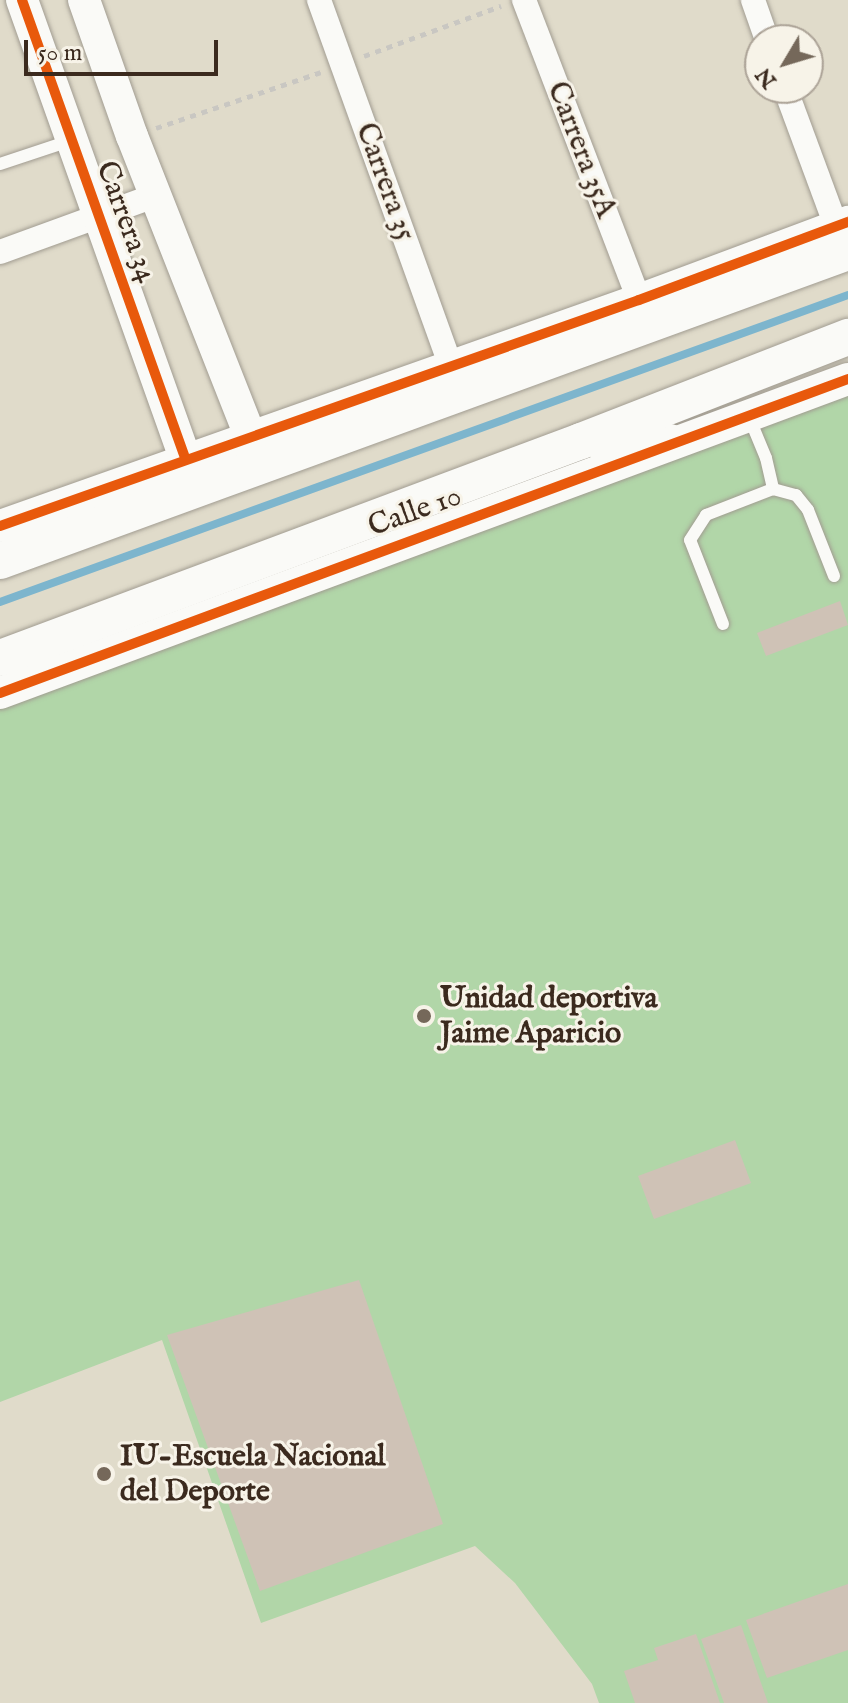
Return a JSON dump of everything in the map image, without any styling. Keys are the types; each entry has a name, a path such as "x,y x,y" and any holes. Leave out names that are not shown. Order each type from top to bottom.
{"main road":[{"path":"0,561 844,233"},
{"name":"Calle 10","path":"0,658 581,441 848,337"},
{"path":"581,441 670,442"}],"street":[{"name":"Carrera 34","path":"22,0 185,459"},
{"name":"Carrera 34","path":"84,0 250,436"},
{"name":"Carrera 35","path":"319,0 450,364"},
{"name":"Carrera 35A","path":"524,0 639,300"},
{"path":"753,0 761,24"},
{"path":"0,526 450,364 844,233 792,104"},
{"path":"0,252 100,219 157,195"},
{"name":"Calle 10","path":"0,693 670,442 848,379"}],"lane":[{"path":"0,164 72,140"},
{"path":"748,414 766,458 773,489"},
{"path":"723,624 690,540 706,515 773,489 796,495 808,510 834,576"}],"green space":[{"name":"Unidad deportiva Jaime Aparicio","path":"848,379 848,1703 599,1703 592,1684 515,1583 475,1546 261,1623 162,1340 0,1402 0,693"}],"building":[{"path":"840,601 848,625 766,656 757,633"},
{"path":"735,1140 751,1183 654,1219 638,1176"},
{"path":"359,1280 443,1524 260,1591 167,1335"},
{"path":"848,1584 848,1650 767,1678 746,1620"},
{"path":"741,1625 768,1703 724,1703 701,1639"},
{"path":"696,1634 720,1703 635,1703 624,1671 658,1660 654,1648"}],"waterway":[{"path":"0,602 848,295"}],"cycle path":[{"path":"22,0 185,459"},
{"path":"0,526 639,300 848,222"},
{"path":"0,693 848,379"}],"place":[{"name":"Unidad deportiva Jaime Aparicio","path":"424,1016"},
{"name":"IU-Escuela Nacional del Deporte","path":"104,1474"}]}
